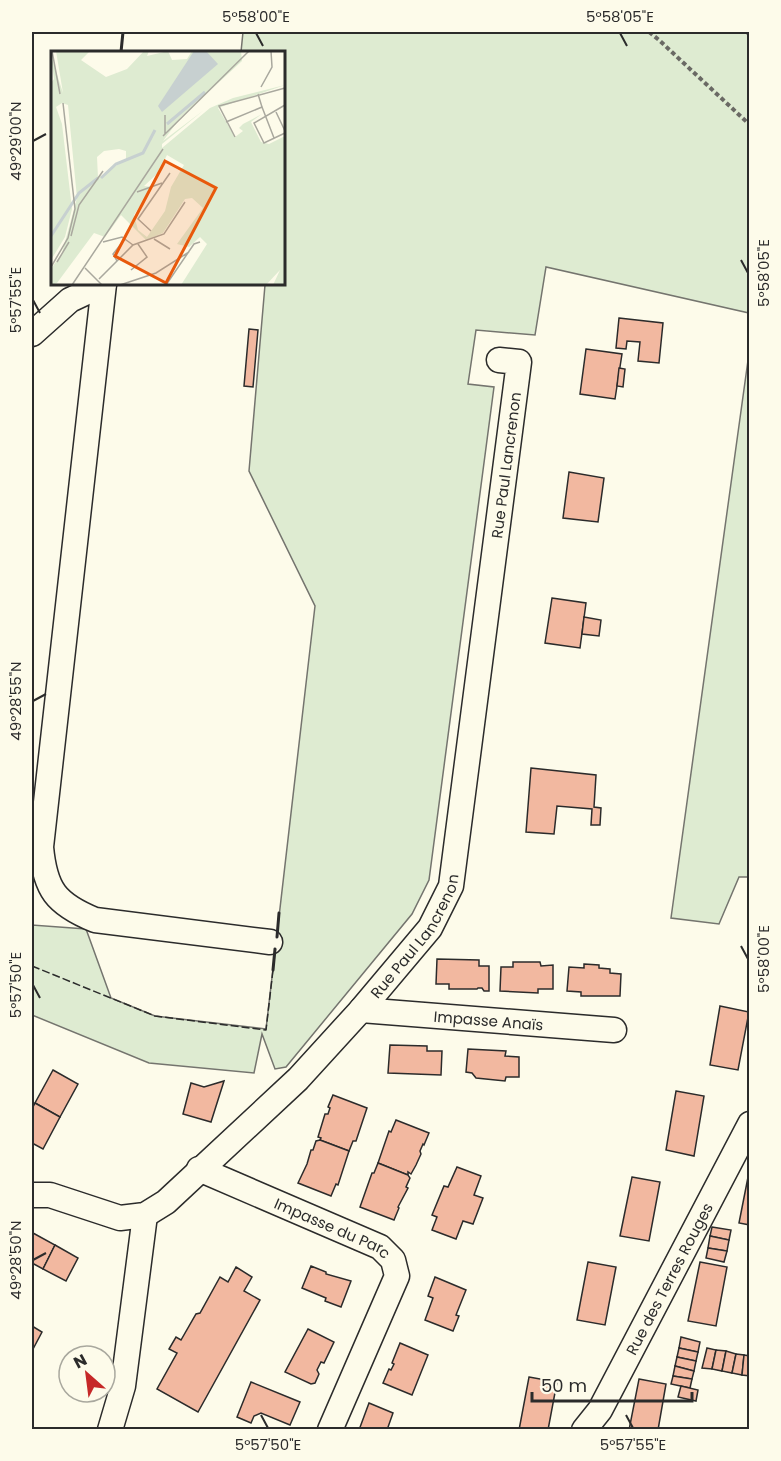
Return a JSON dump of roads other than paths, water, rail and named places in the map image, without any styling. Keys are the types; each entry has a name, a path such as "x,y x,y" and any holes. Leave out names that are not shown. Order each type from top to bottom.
{"street":[{"path":"32,334 69,300 102,285"},
{"path":"104,285 41,847 43,872 54,894 60,900 73,911 95,920 270,942"},
{"name":"Rue Paul Lancrenon","path":"145,1215 166,1202 298,1079 361,1010 430,928 451,886 519,362 499,360"},
{"name":"Impasse Anaïs","path":"361,1010 614,1030"},
{"name":"Rue des Terres Rouges","path":"584,1430 600,1410 750,1124"},
{"name":"Impasse du Parc","path":"199,1169 380,1247 393,1260 397,1276 330,1430"},
{"path":"32,1195 50,1195 120,1218 145,1215 123,1386 110,1430"}]}
